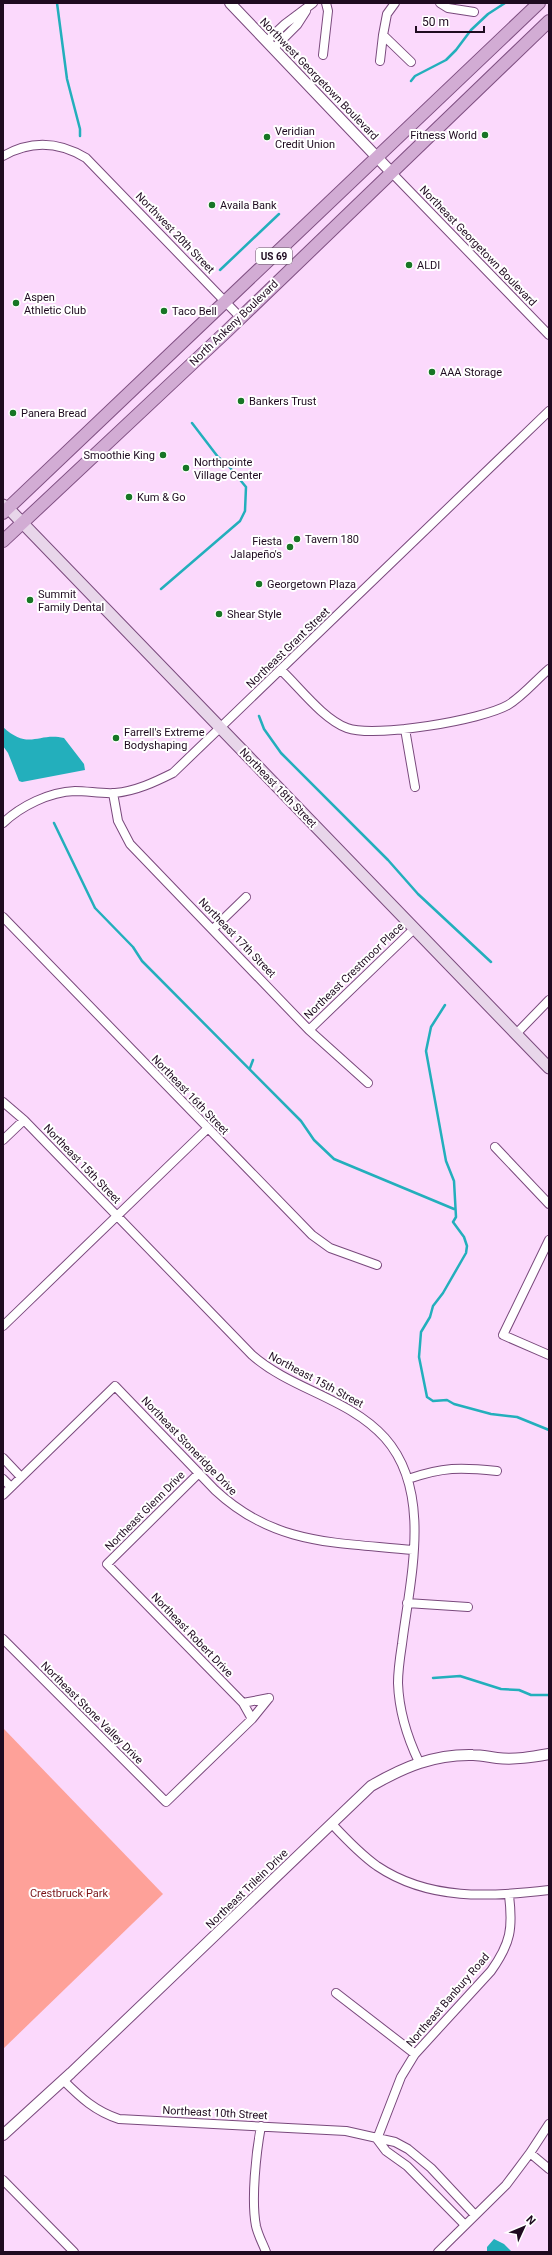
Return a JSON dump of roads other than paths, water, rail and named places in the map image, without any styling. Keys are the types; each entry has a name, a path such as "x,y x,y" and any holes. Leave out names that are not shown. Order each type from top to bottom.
{"main road":[{"name":"North Ankeny Boulevard","path":"5,509 226,302 539,3"},
{"name":"North Ankeny Boulevard","path":"3,541 240,317 549,20"},
{"path":"3,496 5,509"},
{"name":"Northeast 18th Street","path":"5,509 22,523 549,1068"}],"street":[{"name":"Northwest Georgetown Boulevard","path":"230,3 391,172"},
{"path":"323,55 328,11 326,3"},
{"path":"380,60 387,14 395,3"},
{"path":"440,3 448,8 474,12"},
{"path":"267,41 285,24 311,4"},
{"path":"274,48 297,24 311,4"},
{"path":"384,35 411,62"},
{"name":"Northwest 20th Street","path":"3,156 26,146 51,144 75,151 95,166 240,317"},
{"name":"Northeast Georgetown Boulevard","path":"391,172 549,335"},
{"name":"Northeast Grant Street","path":"3,823 29,804 54,795 74,791 114,793 145,786 173,772 282,670 549,411"},
{"path":"282,670 324,712 340,725 363,731 405,729 462,719 508,705 549,669"},
{"path":"405,729 415,787"},
{"name":"Northeast 17th Street","path":"114,793 118,821 130,844 309,1030 368,1083"},
{"path":"213,929 246,896"},
{"name":"Northeast 16th Street","path":"3,917 207,1129 312,1235 330,1248 377,1265"},
{"name":"Northeast Crestmoor Place","path":"309,1030 415,928"},
{"path":"516,1034 549,1000"},
{"name":"Northeast 15th Street","path":"3,1102 24,1120 260,1362 286,1378 344,1406 375,1428 396,1453 408,1479 415,1515 413,1550 398,1685 400,1711 412,1747 419,1762"},
{"path":"3,1140 24,1120"},
{"path":"3,1326 207,1129"},
{"path":"495,1147 549,1204"},
{"path":"549,1240 503,1335 549,1354"},
{"name":"Northeast Stoneridge Drive","path":"21,1477 116,1386 229,1503 251,1518 279,1532 316,1540 413,1550"},
{"path":"3,1458 21,1477 3,1495"},
{"path":"408,1479 439,1469 455,1467 497,1471"},
{"name":"Northeast Glenn Drive","path":"106,1564 200,1473"},
{"path":"3,1479 11,1487"},
{"name":"Northeast Robert Drive","path":"106,1564 243,1703 252,1719"},
{"path":"407,1603 468,1607"},
{"name":"Northeast Stone Valley Drive","path":"3,1639 166,1802 252,1719"},
{"path":"243,1703 269,1698 252,1719"},
{"name":"Northeast Trilein Drive","path":"3,2134 64,2080 371,1786 395,1772 419,1762 473,1754 498,1758 519,1758 549,1754"},
{"path":"332,1824 376,1865 402,1880 442,1892 471,1896 509,1895 549,1890"},
{"name":"Northeast Banbury Road","path":"377,2139 401,2077 415,2054 491,1971 501,1957 508,1941 511,1914 509,1895"},
{"path":"336,1993 415,2054"},
{"name":"Northeast 10th Street","path":"64,2080 86,2103 101,2113 119,2119 346,2131 395,2142 408,2149 430,2168 475,2215"},
{"path":"438,2252 506,2185 549,2124"},
{"path":"261,2126 256,2160 254,2212 256,2227 266,2252"},
{"path":"377,2139 386,2151 407,2166 465,2225"},
{"path":"530,2153 549,2169"},
{"path":"3,2180 74,2252"}],"waterway":[{"path":"57,3 67,79 80,129 80,136"},
{"path":"411,81 415,76 446,60 456,50 471,30 488,14 505,3"},
{"path":"220,270 279,214"},
{"path":"161,589 240,521 245,511 246,487 227,464 218,457 192,423"},
{"path":"259,716 264,729 281,753 388,860 418,894 491,962"},
{"path":"54,823 95,908 133,947 142,961 301,1121 314,1140 334,1159 454,1209"},
{"path":"445,1005 431,1027 426,1051 446,1161 454,1181 456,1217 453,1222 464,1237 467,1246 466,1253 443,1293 433,1306 430,1317 421,1332 419,1357 427,1397 433,1401 447,1400 454,1404 491,1414 517,1417 549,1430"},
{"path":"250,1068 253,1060"},
{"path":"433,1678 460,1676 501,1689 519,1690 531,1695 549,1695"}],"place":[{"name":"Fitness World","path":"485,135"},
{"name":"Veridian Credit Union","path":"267,137"},
{"name":"Availa Bank","path":"212,205"},
{"name":"ALDI","path":"409,265"},
{"name":"Aspen Athletic Club","path":"16,303"},
{"name":"Taco Bell","path":"164,311"},
{"name":"AAA Storage","path":"432,372"},
{"name":"Bankers Trust","path":"241,401"},
{"name":"Panera Bread","path":"13,413"},
{"name":"Smoothie King","path":"163,455"},
{"name":"Northpointe Village Center","path":"186,468"},
{"name":"Kum & Go","path":"129,497"},
{"name":"Tavern 180","path":"297,539"},
{"name":"Fiesta Jalapeño's","path":"290,547"},
{"name":"Georgetown Plaza","path":"259,584"},
{"name":"Summit Family Dental","path":"30,600"},
{"name":"Shear Style","path":"219,614"},
{"name":"Farrell's Extreme Bodyshaping","path":"116,738"}],"park label":[{"name":"Crestbruck Park","path":"69,1893"}]}
